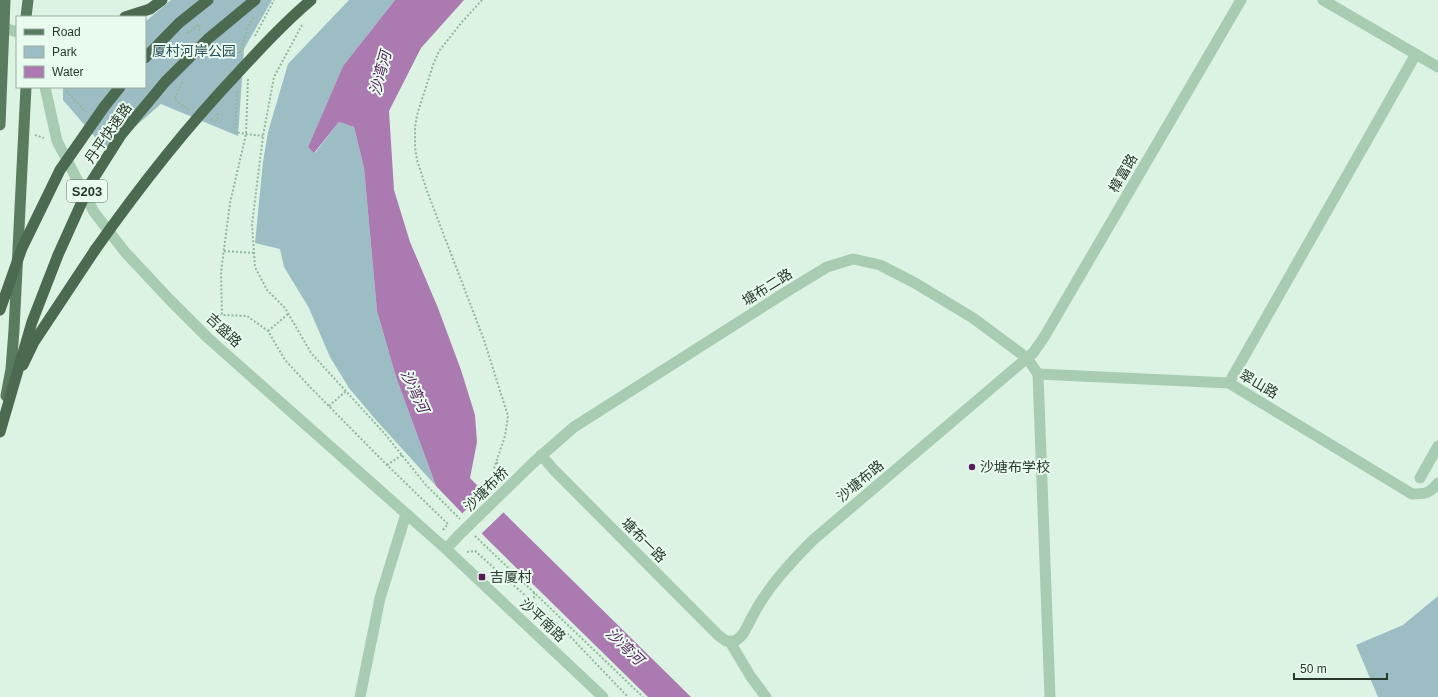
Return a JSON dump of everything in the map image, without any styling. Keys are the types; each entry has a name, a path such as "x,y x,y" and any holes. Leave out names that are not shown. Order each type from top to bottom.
{"highway":[{"path":"128,16 150,9 162,0"},
{"path":"146,57 179,23 208,0"},
{"name":"丹平快速路","path":"0,432 32,322 58,255 90,184 121,135 165,82 209,38 255,0"},
{"path":"2,417 19,372 34,342 95,250 132,198 172,147 218,94 268,40 311,0"},
{"name":"丹平快速路","path":"0,310 22,248 60,170 104,107 119,88"}],"main road":[{"path":"0,125 2,28 5,0"},
{"path":"26,16 28,0"},
{"path":"2,417 11,369 14,330 26,88"}],"street":[{"name":"樟富路","path":"1027,358 1034,353 1043,339 1241,0"},
{"path":"1324,0 1438,67"},
{"path":"2,28 16,32"},
{"path":"1229,383 1416,54"},
{"name":"吉盛路","path":"45,88 57,141 94,212 125,252 208,338 406,514 452,543"},
{"name":"塘布二路","path":"537,458 574,427 786,292 827,267 853,259 880,265 915,283 973,318 1027,358 1038,374"},
{"name":"沙塘布路","path":"730,642 738,640 743,634 757,608 769,591 787,567 813,540 1027,358"},
{"path":"1038,374 1050,697"},
{"name":"翠山路","path":"1038,374 1229,383 1412,494 1425,494 1433,489 1438,483"},
{"path":"1420,478 1438,446"},
{"name":"沙塘布桥","path":"452,543 537,458"},
{"name":"塘布一路","path":"537,458 554,470 718,635 730,642"},
{"path":"360,697 380,598 406,514"},
{"name":"沙平南路","path":"452,543 603,697"},
{"path":"730,642 766,697"}],"path":[{"path":"252,42 274,0"},
{"path":"482,0 462,22 437,55 418,115 415,128 415,147 417,160 427,191 484,340 508,416 505,436 492,474"},
{"path":"303,24 274,77 263,136 252,224 255,267 267,290 285,308 311,352 402,455 425,484 464,524"},
{"path":"222,315 221,272 230,203 246,134 248,72"},
{"path":"237,87 235,132 263,136"},
{"path":"66,88 68,93 87,114"},
{"path":"105,123 104,125 107,133"},
{"path":"224,251 254,253"},
{"path":"211,314 247,316 268,331 285,360 310,388 448,524 443,530 452,543 464,552 475,551 563,629 628,697"},
{"path":"268,331 288,314"},
{"path":"329,406 346,391"},
{"path":"387,465 402,455"},
{"path":"497,461 498,465"},
{"path":"473,534 643,697"},
{"path":"533,602 534,592"}],"green space":[{"name":"厦村河岸公园","path":"171,0 272,0 244,49 238,136 161,104 107,151 63,100 63,88 146,88 146,21"},
{"path":"349,0 395,0 343,66 308,147 315,153 339,122 354,127 364,168 377,311 396,377 436,486 349,388 330,357 309,308 284,267 280,249 255,243 263,162 268,132 288,64"},
{"path":"1438,596 1438,697 1378,697 1356,645 1403,625"}],"water":[{"name":"沙湾河","path":"395,0 464,0 421,48 389,111 394,190 410,242 438,308 461,370 475,415 477,442 470,478 691,697 648,697 489,541 436,486 396,377 377,311 364,168 354,127 339,122 314,153 308,147 343,66"}],"pier":[{"path":"484,490 505,511 480,535 461,515"}],"place":[{"name":"沙塘布学校","path":"972,467"},
{"name":"吉厦村","path":"482,577"}]}
